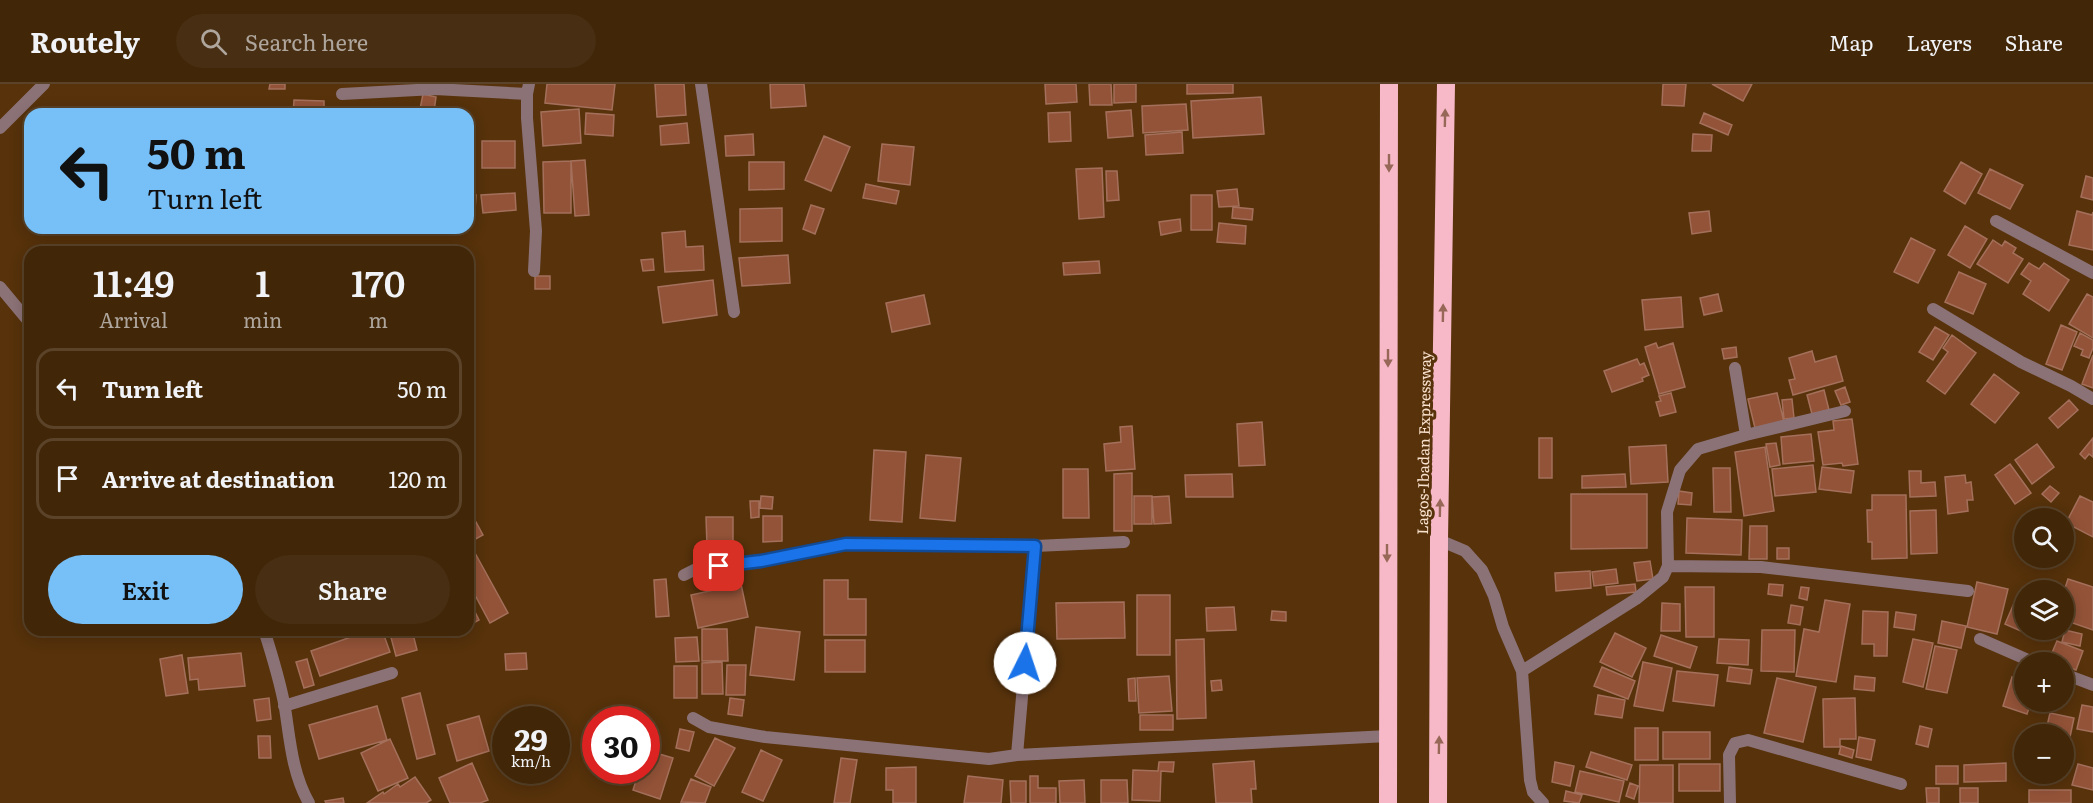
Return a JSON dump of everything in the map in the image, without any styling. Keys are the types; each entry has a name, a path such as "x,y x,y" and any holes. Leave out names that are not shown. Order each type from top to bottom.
{"highway":[{"path":"1388,803 1389,84"},
{"name":"Lagos-Ibadan Expressway","path":"1438,803 1439,540 1446,84"}],"street":[{"path":"0,128 44,84"},
{"path":"701,84 734,312"},
{"path":"342,94 435,89 528,89 536,231 534,271"},
{"path":"1996,222 2093,273"},
{"path":"0,287 24,316"},
{"path":"1933,309 2021,362 2072,386 2093,399"},
{"path":"1735,368 1746,435"},
{"path":"1522,670 1636,598 1663,577 1668,566 1667,512 1680,470 1698,449 1845,411"},
{"path":"1439,540 1465,551 1482,570 1494,596 1503,627 1522,670 1530,780 1533,792 1543,803"},
{"path":"684,574 698,568 761,561 846,544 1035,546 1124,542"},
{"path":"1017,755 1035,546"},
{"path":"1668,566 1761,567 1968,591"},
{"path":"266,636 284,706 290,754 303,793 309,803"},
{"path":"1980,639 2014,654"},
{"path":"284,706 392,673"},
{"path":"2074,678 2093,685"},
{"path":"693,718 709,727 765,737 989,759 1017,755 1388,735"},
{"path":"1730,803 1730,755 1735,743 1748,740 1901,784"}],"building":[{"path":"270,84 285,84 285,89 269,89"},
{"path":"547,84 615,84 612,110 545,103"},
{"path":"655,84 684,84 686,115 657,117"},
{"path":"770,84 804,84 806,106 771,108"},
{"path":"1045,84 1076,84 1077,102 1046,104"},
{"path":"1089,84 1111,84 1112,105 1090,105"},
{"path":"1114,84 1136,84 1136,102 1114,103"},
{"path":"1187,84 1233,84 1233,93 1187,94"},
{"path":"1663,84 1686,84 1684,106 1662,105"},
{"path":"1712,84 1752,84 1743,101"},
{"path":"423,94 436,97 434,108 420,108"},
{"path":"1261,97 1264,134 1193,138 1191,101"},
{"path":"294,100 324,101 324,108 293,108"},
{"path":"1186,104 1188,130 1143,133 1142,106"},
{"path":"579,109 581,143 543,146 541,112"},
{"path":"1131,110 1133,136 1108,138 1106,112"},
{"path":"1070,112 1071,141 1049,142 1048,113"},
{"path":"586,113 614,115 613,136 585,134"},
{"path":"1704,113 1732,125 1728,135 1700,123"},
{"path":"687,123 689,143 661,145 660,126"},
{"path":"1182,132 1183,153 1146,155 1145,135"},
{"path":"753,134 754,155 726,156 725,136"},
{"path":"1693,134 1712,135 1711,151 1692,151"},
{"path":"824,136 850,147 831,191 805,180"},
{"path":"482,141 515,141 515,168 482,168"},
{"path":"882,144 914,147 910,185 878,181"},
{"path":"585,160 589,215 575,216 571,161"},
{"path":"571,161 571,213 544,213 543,162"},
{"path":"749,162 784,162 784,189 749,190"},
{"path":"1961,162 1982,174 1965,204 1944,191"},
{"path":"1102,168 1104,217 1079,219 1076,169"},
{"path":"1990,169 2023,185 2010,209 1978,193"},
{"path":"1106,171 1117,171 1119,200 1107,201"},
{"path":"2086,176 2093,178 2093,200 2081,197"},
{"path":"866,184 899,191 896,204 863,198"},
{"path":"1237,189 1239,206 1219,207 1217,191"},
{"path":"515,193 516,210 483,213 481,195"},
{"path":"1191,195 1212,195 1212,230 1191,230"},
{"path":"811,205 824,209 815,234 803,229"},
{"path":"1233,207 1253,209 1252,220 1232,218"},
{"path":"782,208 782,241 740,242 740,209"},
{"path":"1709,211 1711,231 1692,234 1689,213"},
{"path":"2077,211 2092,215 2093,212 2093,250 2069,245"},
{"path":"1180,219 1181,231 1161,235 1159,222"},
{"path":"1219,223 1246,226 1245,244 1217,242"},
{"path":"1965,226 1987,239 1970,268 1948,255"},
{"path":"685,231 686,247 703,246 704,270 665,272 662,233"},
{"path":"1911,238 1935,250 1918,283 1894,272"},
{"path":"1993,240 2002,246 2005,241 2016,248 2013,253 2023,259 2008,283 1977,264"},
{"path":"788,255 790,283 742,286 739,258"},
{"path":"653,259 654,270 643,271 641,260"},
{"path":"1099,261 1100,273 1064,275 1063,263"},
{"path":"2029,263 2039,269 2044,263 2069,280 2049,311 2023,294 2031,281 2021,274"},
{"path":"1959,272 1986,284 1973,314 1945,302"},
{"path":"535,276 550,276 550,289 535,289"},
{"path":"713,280 717,315 663,323 658,287"},
{"path":"1718,294 1722,311 1704,315 1700,298"},
{"path":"2087,294 2093,297 2093,338 2069,324"},
{"path":"924,295 930,324 892,332 886,303"},
{"path":"1681,297 1683,327 1645,330 1642,300"},
{"path":"2061,325 2077,332 2062,370 2046,364"},
{"path":"1935,327 1949,335 1933,360 1919,352"},
{"path":"2080,333 2093,340 2089,358 2081,355 2083,350 2074,346"},
{"path":"1952,335 1976,353 1945,394 1927,381 1948,352 1943,348"},
{"path":"1656,343 1658,348 1673,343 1685,387 1659,394 1645,347"},
{"path":"1736,347 1737,357 1724,359 1722,349"},
{"path":"1812,351 1815,362 1836,356 1843,381 1793,395 1789,380 1795,379 1789,358"},
{"path":"2093,355 2093,388 2082,384"},
{"path":"1637,359 1640,365 1644,363 1649,375 1642,378 1643,381 1612,392 1604,371"},
{"path":"1994,374 2019,393 1995,423 1971,404"},
{"path":"1845,387 1850,402 1841,405 1835,391"},
{"path":"1824,390 1829,410 1812,414 1807,395"},
{"path":"1671,393 1676,412 1660,416 1656,402 1661,401 1659,396"},
{"path":"1777,393 1784,422 1755,428 1748,399"},
{"path":"1792,399 1794,418 1784,419 1782,400"},
{"path":"2069,400 2078,410 2058,428 2049,418"},
{"path":"1852,419 1858,464 1823,465 1818,432 1834,430 1833,421"},
{"path":"1262,422 1265,465 1239,466 1237,424"},
{"path":"1132,426 1135,469 1106,471 1104,444 1121,442 1120,427"},
{"path":"1811,434 1814,461 1783,464 1781,437"},
{"path":"1539,438 1552,438 1552,478 1539,478"},
{"path":"2093,438 2093,457 2089,454 2085,459 2080,454"},
{"path":"1776,443 1780,465 1770,467 1766,444"},
{"path":"2037,444 2054,467 2032,484 2015,460"},
{"path":"1666,445 1668,482 1631,484 1629,447"},
{"path":"1765,447 1774,511 1744,516 1735,452"},
{"path":"874,450 906,452 902,522 870,520"},
{"path":"926,455 961,458 955,521 920,518"},
{"path":"2010,464 2031,493 2015,504 1995,475"},
{"path":"1813,465 1816,492 1775,496 1772,469"},
{"path":"1822,467 1854,471 1851,493 1819,489"},
{"path":"1713,468 1730,468 1731,512 1714,512"},
{"path":"1063,469 1088,469 1089,518 1063,518"},
{"path":"1909,471 1921,471 1921,483 1935,482 1936,496 1910,497"},
{"path":"1132,473 1132,531 1114,531 1114,474"},
{"path":"1232,474 1233,497 1186,497 1185,475"},
{"path":"1625,474 1626,487 1582,488 1582,476"},
{"path":"1965,475 1966,483 1971,482 1973,500 1967,500 1968,511 1948,514 1945,477"},
{"path":"2050,486 2059,493 2051,502 2042,494"},
{"path":"1679,491 1692,493 1691,505 1678,504"},
{"path":"1571,494 1647,494 1647,548 1571,549"},
{"path":"1872,495 1906,495 1907,558 1872,559 1872,542 1868,542 1867,510 1872,510"},
{"path":"761,496 773,497 772,509 760,508"},
{"path":"1134,496 1152,496 1152,524 1134,524"},
{"path":"1169,496 1171,523 1154,524 1152,497"},
{"path":"2080,496 2093,502 2093,537 2074,527 2074,508"},
{"path":"750,501 759,501 759,517 751,518"},
{"path":"1936,510 1937,553 1911,554 1910,511"},
{"path":"763,516 782,516 782,541 763,542"},
{"path":"706,517 733,517 733,546 707,546"},
{"path":"1687,518 1742,520 1741,555 1686,553"},
{"path":"476,522 483,535 474,540 474,523"},
{"path":"1750,526 1767,526 1767,559 1749,559"},
{"path":"1777,548 1789,548 1789,559 1777,559"},
{"path":"474,553 508,613 490,623 474,593"},
{"path":"1650,561 1653,579 1637,581 1634,563"},
{"path":"1616,569 1618,583 1594,586 1592,572"},
{"path":"1590,571 1591,588 1556,591 1555,573"},
{"path":"666,579 669,616 656,617 654,580"},
{"path":"824,580 848,580 848,599 866,599 866,635 824,635"},
{"path":"2074,581 2093,587 2093,630 2074,623"},
{"path":"1977,582 2008,589 1997,634 1967,627"},
{"path":"741,584 748,617 698,628 691,595"},
{"path":"1635,584 1636,592 1607,595 1606,587"},
{"path":"1769,584 1783,585 1782,596 1768,594"},
{"path":"1685,587 1714,587 1714,637 1686,637"},
{"path":"1801,587 1809,588 1807,600 1799,598"},
{"path":"1137,595 1170,595 1170,655 1137,655"},
{"path":"1825,600 1850,604 1836,682 1796,676 1804,629 1819,632"},
{"path":"1124,602 1125,638 1057,639 1056,603"},
{"path":"1662,603 1680,604 1680,631 1661,631"},
{"path":"2014,603 2014,628 2005,624"},
{"path":"1791,605 1803,607 1800,625 1788,623"},
{"path":"1234,607 1236,630 1207,631 1206,608"},
{"path":"474,610 479,620 474,623"},
{"path":"1272,611 1286,612 1286,621 1271,620"},
{"path":"1863,611 1888,612 1887,656 1874,656 1874,644 1862,644"},
{"path":"1896,612 1916,615 1914,630 1894,627"},
{"path":"1942,621 1966,626 1961,648 1938,643"},
{"path":"756,627 800,632 794,680 750,675"},
{"path":"702,629 727,629 728,661 702,661"},
{"path":"1762,630 1795,630 1794,672 1761,671"},
{"path":"2074,632 2082,634 2080,646 2062,642 2062,640 2074,640"},
{"path":"1615,633 1646,648 1632,677 1600,662"},
{"path":"1661,635 1697,647 1690,668 1654,656"},
{"path":"354,636 384,636 390,652 320,676 311,651"},
{"path":"391,636 414,636 417,650 396,656"},
{"path":"697,637 699,661 676,662 675,638"},
{"path":"1204,639 1206,718 1177,719 1176,640"},
{"path":"1719,639 1749,640 1748,665 1717,663"},
{"path":"1913,639 1933,643 1923,687 1903,682"},
{"path":"825,640 865,640 865,672 825,672"},
{"path":"2057,641 2083,651 2076,670 2074,669 2074,652 2052,652"},
{"path":"1935,646 1957,650 1947,693 1926,689"},
{"path":"241,653 245,686 199,690 198,679 190,680 188,658"},
{"path":"526,653 527,669 506,670 505,654"},
{"path":"182,655 188,693 166,696 160,659"},
{"path":"307,659 314,685 304,688 296,662"},
{"path":"722,662 723,694 702,694 702,663"},
{"path":"1643,662 1672,668 1663,711 1634,706"},
{"path":"727,665 746,665 745,695 726,695"},
{"path":"674,666 697,666 697,698 674,698"},
{"path":"1602,667 1635,681 1628,699 1594,686"},
{"path":"1729,667 1752,670 1750,684 1727,681"},
{"path":"1677,671 1718,675 1714,706 1673,701"},
{"path":"1169,676 1172,711 1139,713 1137,678"},
{"path":"1855,676 1875,678 1874,691 1854,689"},
{"path":"2012,677 2014,678 2014,710 2003,706"},
{"path":"1135,678 1136,701 1129,701 1128,679"},
{"path":"1777,678 1816,687 1803,742 1764,733"},
{"path":"1221,680 1222,690 1212,691 1211,681"},
{"path":"420,693 435,754 417,759 402,698"},
{"path":"1598,695 1625,700 1622,718 1595,714"},
{"path":"269,698 271,719 257,721 254,700"},
{"path":"730,698 744,700 742,716 728,714"},
{"path":"1855,698 1856,739 1840,739 1840,747 1824,747 1823,699"},
{"path":"2082,705 2093,707 2093,732 2077,729"},
{"path":"377,706 387,740 319,759 309,725"},
{"path":"2050,713 2074,718 2073,724 2048,724"},
{"path":"1140,715 1173,715 1173,730 1140,730"},
{"path":"479,716 489,751 457,761 447,725"},
{"path":"1920,726 1932,729 1928,747 1916,744"},
{"path":"1635,728 1658,728 1658,760 1635,760"},
{"path":"680,729 694,732 689,751 676,748"},
{"path":"1663,732 1710,732 1710,759 1663,759"},
{"path":"258,736 270,736 271,758 259,758"},
{"path":"1859,737 1875,740 1871,760 1856,757"},
{"path":"715,738 735,748 714,786 695,776"},
{"path":"390,739 408,778 378,791 361,753"},
{"path":"1841,746 1854,750 1852,758 1839,754"},
{"path":"761,750 782,760 763,801 742,792"},
{"path":"1591,752 1632,765 1627,780 1586,767"},
{"path":"660,754 673,758 660,799 633,790 635,784 660,784"},
{"path":"841,758 857,760 850,803 834,803"},
{"path":"1254,761 1256,789 1251,789 1252,803 1216,803 1213,764"},
{"path":"1159,762 1174,762 1173,772 1161,771 1160,801 1132,800 1133,770 1158,771"},
{"path":"1555,762 1574,766 1570,786 1552,782"},
{"path":"472,763 488,800 480,803 450,803 439,778"},
{"path":"2006,763 2006,781 1964,782 1964,765"},
{"path":"1679,764 1720,764 1720,791 1679,791"},
{"path":"2078,764 2093,768 2093,790 2072,785"},
{"path":"1640,765 1673,765 1673,803 1639,803"},
{"path":"1936,766 1958,766 1958,784 1936,784"},
{"path":"916,767 916,803 893,803 893,790 886,790 886,768"},
{"path":"1580,771 1624,781 1619,802 1575,792"},
{"path":"968,776 1003,780 1001,803 964,803"},
{"path":"1030,776 1038,776 1038,788 1056,788 1056,803 1030,803"},
{"path":"415,777 431,800 426,803 367,803 383,792 384,794 398,784 400,787"},
{"path":"691,779 711,787 705,803 681,802"},
{"path":"1084,780 1085,803 1060,803 1059,781"},
{"path":"1101,780 1127,780 1128,803 1101,803"},
{"path":"1010,781 1026,781 1026,803 1011,803"},
{"path":"1630,783 1638,786 1634,799 1626,796"},
{"path":"1926,788 1939,788 1939,803 1927,803"},
{"path":"1960,788 1978,788 1978,803 1960,803"},
{"path":"2029,790 2071,790 2071,803 2029,803"},
{"path":"1566,791 1582,795 1579,803 1564,801"},
{"path":"343,798 344,803 326,803 325,801"}],"route":[{"path":"719,566 761,561 846,544 1035,546 1025,663"}]}
